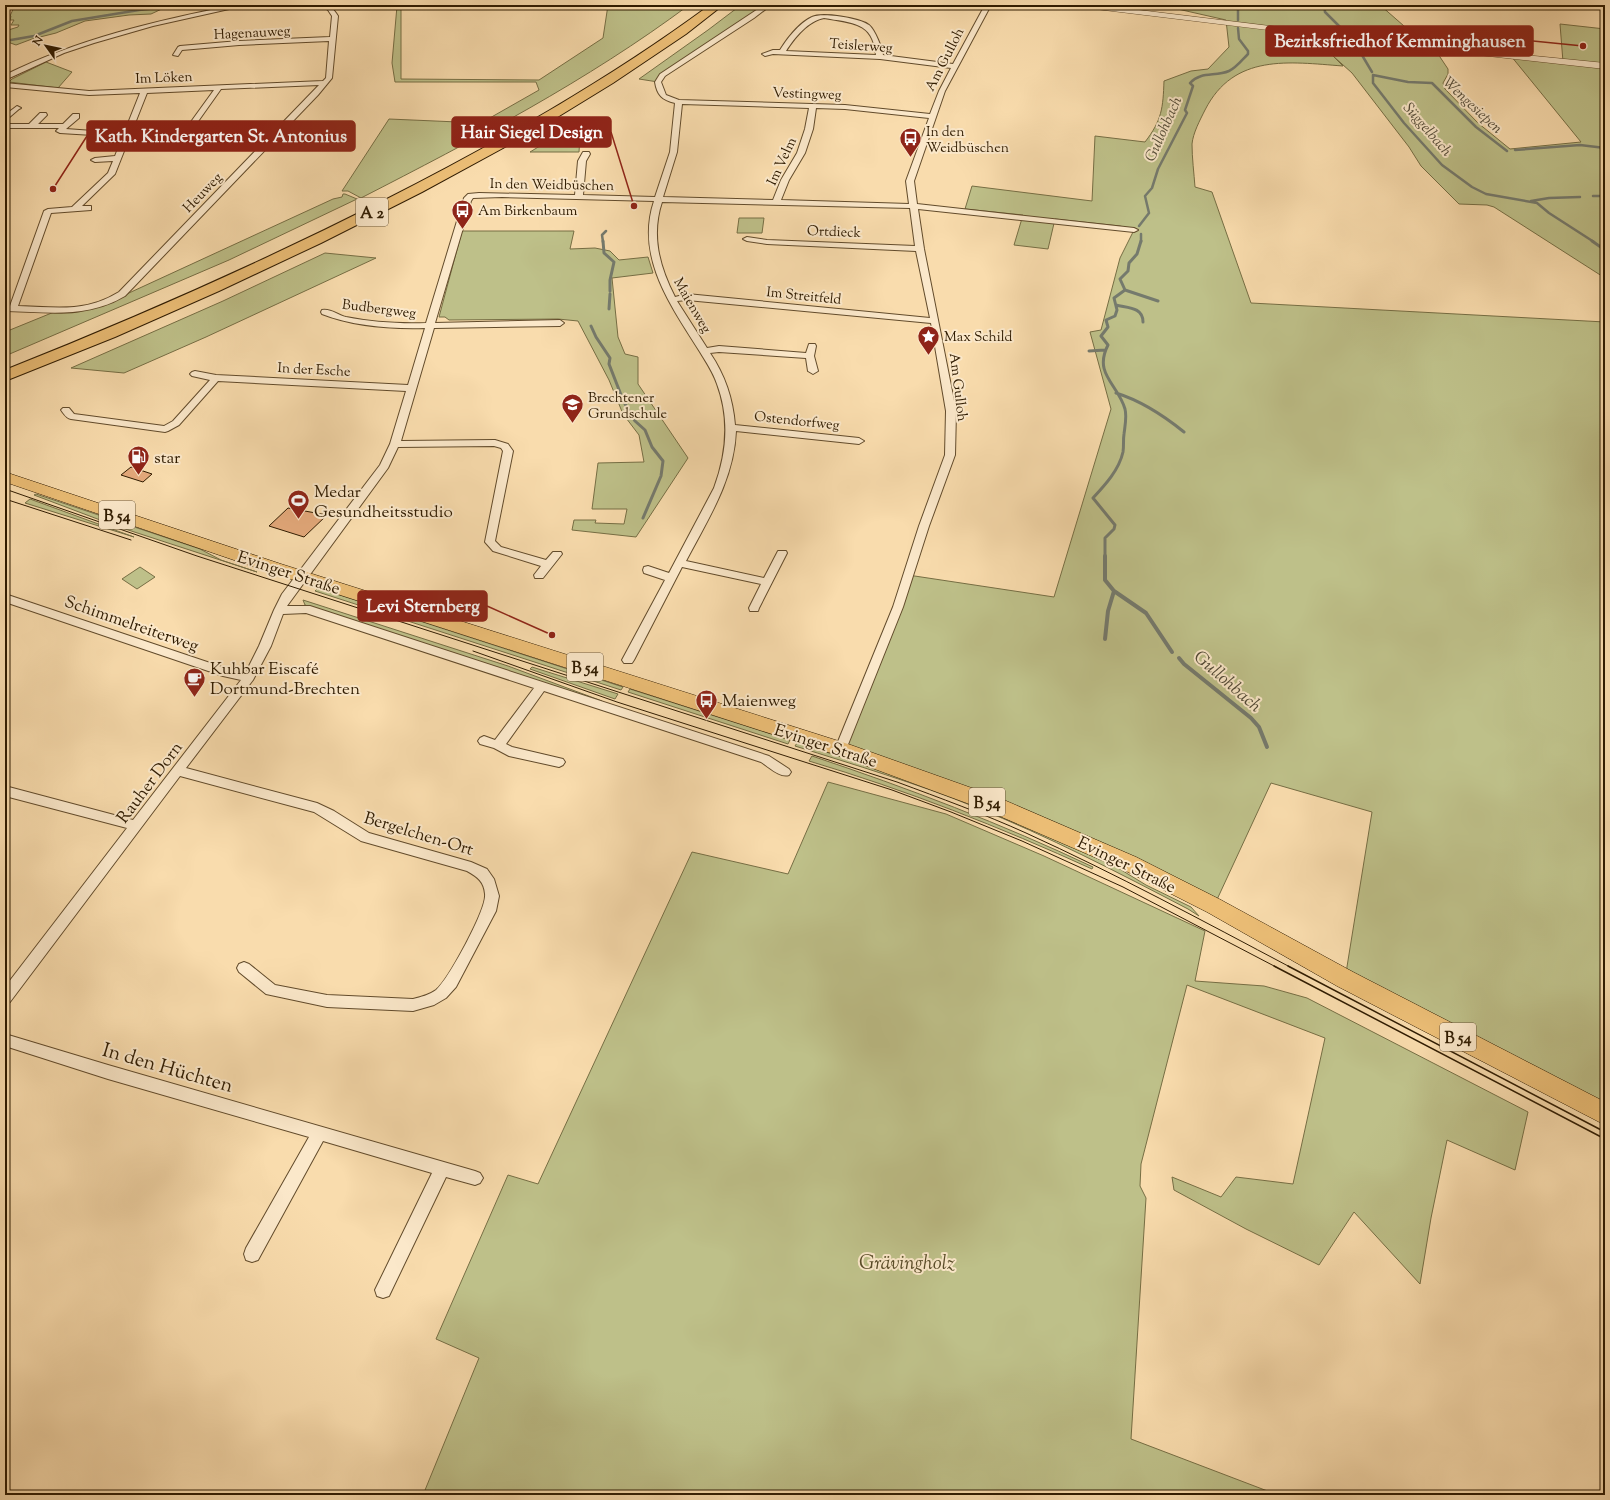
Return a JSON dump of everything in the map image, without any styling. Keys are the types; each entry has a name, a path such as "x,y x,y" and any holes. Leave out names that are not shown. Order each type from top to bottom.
{"highway":[{"name":"A 2","path":"5,363 223,270 374,199 494,135 548,104 636,50 700,5"},
{"name":"A 2","path":"5,376 117,330 210,289 352,222 444,175 537,123 613,77 661,46 717,5"}],"main road":[{"name":"Evinger Straße","path":"5,477 303,576 841,749 990,803 1129,863 1214,906 1345,980 1455,1035 1605,1114"}],"street":[{"path":"5,78 41,60 98,39 147,26 244,5"},
{"name":"Heuweg","path":"9,308 80,310 104,304 114,300 144,272 316,94 329,78 335,16 330,9 323,5"},
{"path":"679,102 669,100 660,91 658,82 662,75 746,21 768,5"},
{"name":"Am Gulloh","path":"841,749 898,607 924,526 950,455 951,411 936,321 920,249 914,206 910,190 910,181 942,91 988,5"},
{"path":"1080,5 1434,48 1605,66"},
{"path":"782,52 791,38 814,18 824,16 862,23 868,27 879,48 880,57"},
{"name":"Hagenauweg","path":"176,55 180,48 240,43 333,40"},
{"name":"Teislerweg","path":"765,54 782,52 880,57 955,66"},
{"name":"Im Löken","path":"5,86 89,92 324,83"},
{"path":"182,139 219,88"},
{"path":"74,209 111,174 145,90"},
{"name":"Vestingweg","path":"679,102 845,107 933,116"},
{"name":"Maienweg","path":"628,660 724,477 731,448 732,428 730,413 722,384 704,351 671,300 658,266 652,235 658,199 672,160 676,141 679,102"},
{"name":"Im Velm","path":"776,203 785,180 801,153 809,129 813,106"},
{"path":"5,119 16,108"},
{"path":"30,127 43,115"},
{"path":"76,116 60,131 94,132"},
{"path":"5,126 65,126"},
{"path":"156,139 203,140"},
{"path":"579,197 582,161 586,154"},
{"path":"95,160 118,158"},
{"name":"In den Weidbüschen","path":"430,326 451,259 467,200 471,196 579,197 914,206 1134,230"},
{"path":"9,308 48,211 88,208"},
{"name":"Ortdieck","path":"747,239 767,242 906,247 920,249"},
{"name":"Im Streitfeld","path":"671,300 688,297 936,321"},
{"name":"Budbergweg","path":"325,312 344,319 376,323 430,326"},
{"path":"303,576 385,466 395,444 430,326 560,323"},
{"path":"812,346 810,356 813,372"},
{"path":"704,351 719,349 810,356"},
{"name":"In der Esche","path":"195,374 216,378 411,388"},
{"path":"66,410 72,416 165,429 176,423 216,378"},
{"name":"Ostendorfweg","path":"732,428 860,441"},
{"path":"395,444 495,443 505,446 508,451 490,542 497,549 548,564"},
{"path":"754,608 782,553"},
{"path":"539,575 557,554"},
{"path":"679,564 768,582"},
{"path":"648,570 671,578"},
{"name":"Rauher Dorn","path":"5,998 249,678 265,646 279,610 293,587 303,576"},
{"name":"Schimmelreiterweg","path":"5,598 226,673 249,678"},
{"name":"Evinger Straße","path":"279,610 306,609 765,759 785,772"},
{"path":"498,745 541,686"},
{"path":"484,741 498,745 509,751 559,762"},
{"name":"Bergelchen-Ort","path":"178,771 317,808 331,814 349,829 364,837 471,867 482,873 489,883 492,896 489,911 451,983 441,994 429,1001 413,1005 327,1001 271,990 244,968"},
{"path":"5,791 137,826"},
{"name":"In den Hüchten","path":"5,1040 108,1072 475,1178"},
{"path":"252,1254 319,1133"},
{"path":"383,1290 442,1168"}],"green space":[{"path":"15,5 178,5 166,7 151,14 129,15 85,21 56,33 16,45 5,41 5,31 18,27 19,25 11,25 14,20 10,20 10,16"},
{"path":"608,5 689,5 611,59 529,108 446,154 361,198 348,191 342,191 389,119 481,123 539,90 536,82 395,82 392,63 397,6 401,9 401,79 539,80 603,38"},
{"path":"741,5 768,5 668,71 658,82 639,79 708,30"},
{"path":"1160,5 1380,5 1420,40 1418,44 1360,37 1434,48 1448,69 1448,74 1443,83 1445,89 1478,123 1510,149 1581,142 1511,56 1563,62 1560,24 1605,29 1605,278 1494,207 1487,205 1459,204 1421,166 1409,147 1352,73 1332,55 1343,66 1303,63 1265,65 1247,70 1231,79 1217,92 1205,110 1195,131 1192,144 1195,187 1212,192 1251,303 1605,322 1605,1105 1345,979 1372,812 1271,783 1214,906 841,749 908,575 1054,597 1111,409 1090,332 1101,330 1120,258 1134,230 1120,226 1055,219 1048,249 1014,245 1023,215 965,209 972,186 1092,201 1095,136 1145,142 1158,120 1162,106 1164,81 1191,71 1208,69 1229,47 1226,20"},
{"path":"46,62 72,72 58,88 9,82 12,79"},
{"path":"581,121 579,152 530,152"},
{"path":"343,194 357,199 229,260 5,356 5,332 59,310 105,304 333,199 342,197"},
{"path":"739,218 764,218 762,233 737,233"},
{"path":"462,231 574,231 570,249 595,248 610,251 619,260 648,257 653,273 612,278 618,337 625,354 638,357 638,384 688,458 636,537 572,530 574,520 596,520 595,523 624,524 627,509 592,509 598,463 644,462 639,435 623,414 609,380 578,321 558,319 449,320 445,317 439,317"},
{"path":"325,253 376,258 206,337 124,373 71,368 223,301"},
{"path":"36,494 200,549 221,560 257,572 116,526 34,495"},
{"path":"30,499 134,537 25,503"},
{"path":"140,567 155,577 137,589 122,579"},
{"path":"318,588 623,687 621,690 315,591"},
{"path":"303,600 508,666 602,701 601,702 305,605"},
{"path":"532,667 618,694 615,699 530,669"},
{"path":"630,689 790,740 788,744 628,692"},
{"path":"797,743 858,762 978,804 1105,860 1146,885 1191,907 1199,916 1110,869 1002,818 908,782 795,746"},
{"path":"812,756 954,807 1059,851 1093,867 1092,869 1023,838 952,810 881,784 809,761"},
{"name":"Grävingholz","path":"828,782 946,814 1044,856 1205,931 1195,981 1264,986 1307,998 1528,1112 1515,1170 1447,1140 1431,1218 1420,1284 1354,1212 1319,1265 1246,1229 1174,1190 1172,1177 1221,1197 1236,1177 1293,1184 1325,1038 1187,985 1141,1164 1140,1186 1146,1198 1131,1439 1278,1495 423,1495 479,1358 436,1339 508,1175 538,1184 692,852 788,874"}],"building":[{"name":"star","path":"131,467 152,474 143,482 121,475"},
{"name":"Medar Gesundheitsstudio","path":"288,508 327,515 304,537 269,526"}],"waterway":[{"path":"5,41 34,36 72,21 139,10 182,5"},
{"name":"Gullohbach","path":"1238,5 1238,20"},
{"name":"Süggelbach","path":"1324,5 1325,12 1347,34"},
{"name":"Gullohbach","path":"1139,226 1149,213 1145,196 1152,188 1158,169 1187,113 1185,110 1193,86 1190,83 1199,77 1224,73 1232,70 1248,54 1248,51 1239,39 1238,28"},
{"name":"Süggelbach","path":"1356,45 1372,72"},
{"name":"Süggelbach","path":"1507,151 1476,127 1432,83 1408,82 1373,75 1373,83 1404,123 1442,165 1472,187 1486,194 1537,203 1549,213 1594,242"},
{"name":"Wengesiepen","path":"1515,150 1580,145 1605,148"},
{"path":"1593,196 1605,196"},
{"path":"1531,201 1549,198 1580,197"},
{"path":"603,242 602,235 606,231"},
{"name":"Gullohbach","path":"1141,234 1141,241"},
{"path":"603,241 604,253 614,262 610,280 610,291"},
{"name":"Gullohbach","path":"1125,290 1120,279 1128,271 1129,263 1137,254 1141,241"},
{"name":"Süggelbach","path":"1592,241 1605,250"},
{"name":"Gullohbach","path":"1117,393 1108,378 1103,364 1104,355 1108,345 1101,336 1108,327 1106,320 1115,316 1117,310 1114,298 1125,290"},
{"path":"1125,290 1158,301"},
{"path":"609,309 610,294"},
{"path":"1116,305 1138,311 1143,322"},
{"path":"591,326 596,337 610,358 609,364 623,400 635,421 645,430 652,447 663,461 661,476 643,518"},
{"path":"1089,351 1105,350"},
{"name":"Gullohbach","path":"1114,591 1105,580 1105,538 1114,529 1115,525 1093,498 1111,477 1121,459 1126,415 1122,400 1117,393"},
{"path":"1117,393 1135,400 1152,409 1184,432"},
{"path":"1105,639 1108,611 1114,591"},
{"name":"Gullohbach","path":"1114,591 1146,613 1172,652"},
{"name":"Gullohbach","path":"1179,658 1184,664 1251,718 1259,727 1267,747"}],"tram line":[{"path":"5,489 197,556 897,782 962,806 1026,833 1093,865 1290,967"},
{"path":"5,499 131,540"},
{"path":"473,651 617,702 892,790 951,812 1022,841 1123,887 1276,967"},
{"path":"1274,966 1605,1139"},
{"path":"1288,966 1605,1132"}],"place":[{"name":"Bezirksfriedhof Kemminghausen","path":"1583,46"},
{"name":"In den Weidbüschen","path":"911,158"},
{"name":"Kath. Kindergarten St. Antonius","path":"53,189"},
{"name":"Hair Siegel Design","path":"634,206"},
{"name":"Am Birkenbaum","path":"462,230"},
{"name":"Max Schild","path":"928,356"},
{"name":"Brechtener Grundschule","path":"572,424"},
{"name":"star","path":"138,476"},
{"name":"Medar Gesundheitsstudio","path":"298,520"},
{"name":"Levi Sternberg","path":"552,635"},
{"name":"Kuhbar Eiscafé Dortmund-Brechten","path":"194,698"},
{"name":"Maienweg","path":"707,720"}]}
